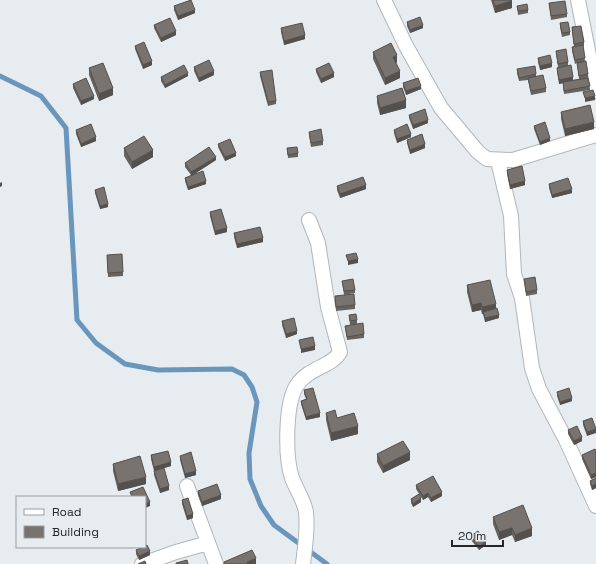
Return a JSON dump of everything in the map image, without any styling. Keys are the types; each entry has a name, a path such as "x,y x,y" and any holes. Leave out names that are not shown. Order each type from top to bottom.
{"street":[{"path":"384,0 406,46 441,108 478,152 487,159 498,161 513,160 596,135"},
{"path":"578,0 596,91"},
{"path":"498,161 511,216 514,274 522,298 532,368 539,389 566,440 596,506"},
{"path":"303,564 306,533 306,511 292,478 287,454 290,400 297,386 306,375 333,361 340,352 328,306 318,243 309,220"},
{"path":"187,486 216,564"},
{"path":"142,564 208,543"}],"building":[{"path":"191,0 195,10 178,16 174,6"},
{"path":"493,0 511,0 512,1 495,6"},
{"path":"565,1 567,14 551,16 549,3"},
{"path":"527,4 528,10 518,11 517,6"},
{"path":"420,17 423,25 410,30 407,22"},
{"path":"170,18 176,31 161,38 154,25"},
{"path":"568,22 570,32 562,33 560,23"},
{"path":"302,23 305,35 284,41 281,28"},
{"path":"581,26 584,42 574,44 572,27"},
{"path":"144,42 152,61 143,65 135,46"},
{"path":"391,43 397,55 393,57 400,71 385,78 373,52"},
{"path":"583,45 585,58 575,60 572,47"},
{"path":"566,49 568,62 558,64 556,51"},
{"path":"550,55 552,63 540,66 538,58"},
{"path":"209,60 214,71 199,78 194,67"},
{"path":"586,61 588,74 579,76 577,63"},
{"path":"103,63 113,88 99,94 89,68"},
{"path":"329,63 334,73 321,79 316,69"},
{"path":"184,65 188,73 165,85 161,77"},
{"path":"571,65 573,77 559,80 557,68"},
{"path":"535,66 536,74 519,78 517,69"},
{"path":"272,70 276,101 268,102 260,72"},
{"path":"543,75 546,88 531,91 528,78"},
{"path":"86,78 94,96 81,101 73,84"},
{"path":"418,78 421,86 406,91 403,83"},
{"path":"588,78 590,86 564,91 563,82"},
{"path":"402,88 406,100 380,108 377,96"},
{"path":"593,90 595,96 585,98 583,92"},
{"path":"590,105 594,122 565,129 561,112"},
{"path":"425,109 428,120 413,125 409,115"},
{"path":"545,122 550,138 540,142 534,126"},
{"path":"91,124 96,137 81,144 76,130"},
{"path":"407,124 411,134 397,139 394,130"},
{"path":"321,129 323,141 311,143 309,132"},
{"path":"422,134 425,144 410,150 407,140"},
{"path":"144,136 153,150 132,162 124,148"},
{"path":"230,139 236,153 225,157 218,144"},
{"path":"209,147 216,157 191,172 185,163"},
{"path":"297,147 298,153 288,155 287,148"},
{"path":"522,166 525,181 510,185 507,170"},
{"path":"203,171 206,181 188,187 185,178"},
{"path":"363,177 366,185 340,194 337,186"},
{"path":"568,178 572,189 552,195 549,184"},
{"path":"104,187 108,204 100,206 95,190"},
{"path":"221,209 227,228 215,231 210,212"},
{"path":"260,227 263,238 237,244 234,233"},
{"path":"356,253 358,259 348,261 346,255"},
{"path":"122,254 123,272 108,273 107,255"},
{"path":"535,277 537,290 526,292 524,279"},
{"path":"353,279 355,290 344,291 342,281"},
{"path":"490,280 496,304 482,307 481,303 472,305 467,285"},
{"path":"354,294 355,305 336,307 335,296"},
{"path":"497,308 499,315 485,318 483,312"},
{"path":"356,314 357,320 350,321 349,315"},
{"path":"294,318 297,331 286,334 282,321"},
{"path":"363,323 364,334 347,337 345,326"},
{"path":"313,337 315,346 301,349 299,340"},
{"path":"313,388 320,413 306,417 301,401 307,399 304,390"},
{"path":"569,388 572,398 560,402 557,392"},
{"path":"335,410 337,418 354,413 358,426 331,433 326,413"},
{"path":"592,418 596,429 587,432 583,421"},
{"path":"577,426 582,437 574,441 568,430"},
{"path":"403,441 410,452 383,466 377,454"},
{"path":"595,449 596,473 591,475 582,455"},
{"path":"168,451 171,462 154,467 151,455"},
{"path":"191,452 196,471 185,474 180,456"},
{"path":"140,456 146,477 118,484 113,464"},
{"path":"164,468 169,486 160,489 154,471"},
{"path":"433,476 442,492 431,498 428,493 423,496 416,485"},
{"path":"596,478 596,484 592,486 590,481"},
{"path":"217,484 221,495 202,502 198,491"},
{"path":"143,487 150,502 146,504 146,496 132,496 130,492"},
{"path":"419,494 421,498 413,504 411,499"},
{"path":"188,498 193,514 187,516 182,500"},
{"path":"523,505 532,528 515,535 512,528 499,532 493,517"},
{"path":"478,531 486,541 479,547 471,536"},
{"path":"146,546 150,551 139,556 136,550 146,548"},
{"path":"252,550 256,558 247,562 248,564 224,564 224,562"},
{"path":"187,560 188,564 176,564 176,563"},
{"path":"145,561 146,564 138,564"}],"waterway":[{"path":"0,76 41,96 66,128 77,320 96,343 125,364 158,370 232,369 244,375 252,387 257,402 249,453 250,479 261,506 274,525 327,564"}]}
